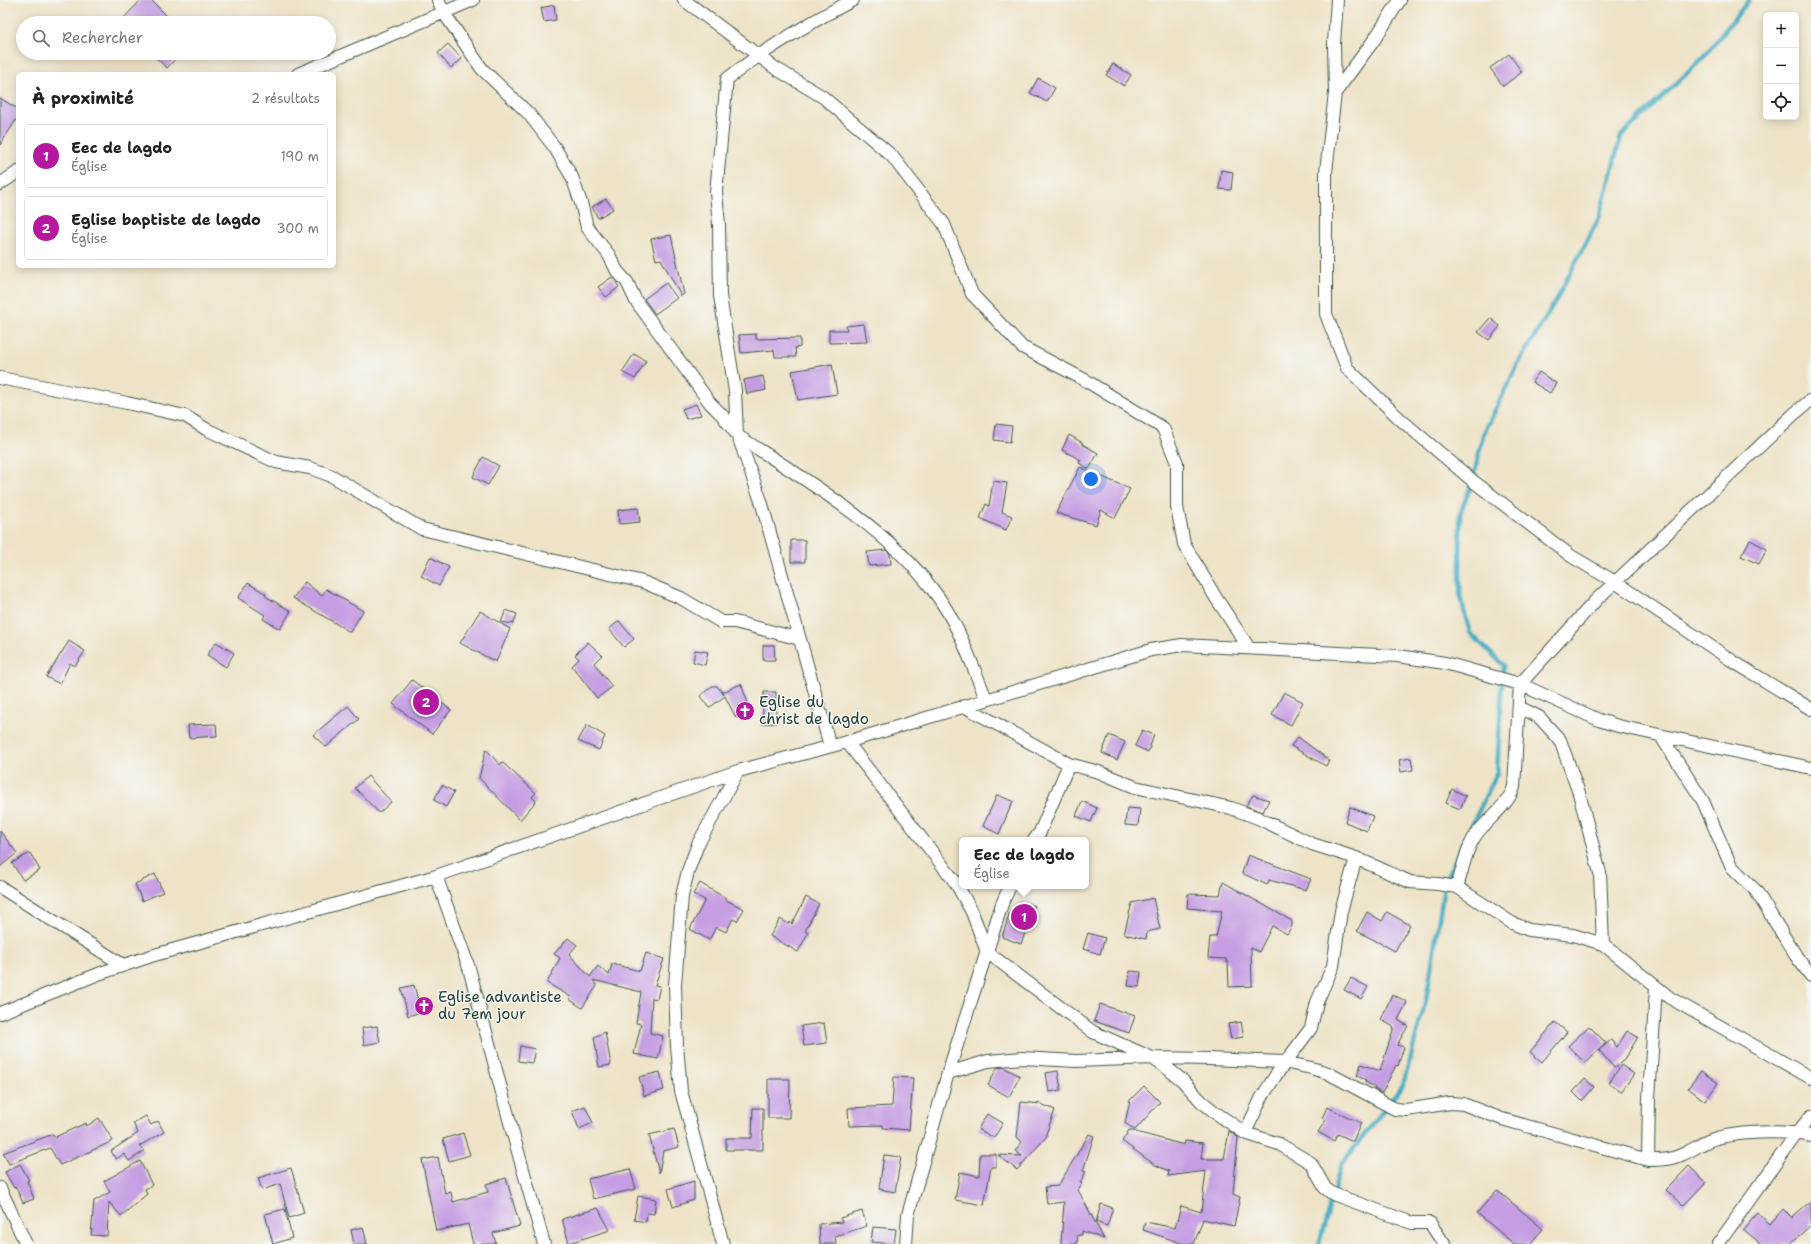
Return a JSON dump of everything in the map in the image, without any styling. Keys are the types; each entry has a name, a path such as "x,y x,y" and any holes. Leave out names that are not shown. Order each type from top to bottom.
{"street":[{"path":"438,0 444,13 482,69 529,114 555,148 572,177 587,227 609,254 617,271 627,282 636,301 710,403 722,415 738,436 836,501 865,523 911,563 934,590 960,634 986,699"},
{"path":"336,58 473,0"},
{"path":"684,0 776,68 823,97 892,156 944,224 972,294 1022,347 1085,380 1163,428 1177,463 1177,507 1184,544 1216,598 1249,648"},
{"path":"830,746 762,501 738,436 735,391 720,296 719,225 716,192 727,79 758,55 801,28 853,0"},
{"path":"1337,0 1334,43 1335,93 1326,172 1326,314 1347,368 1400,419 1474,481 1571,556 1615,582 1734,662 1811,709"},
{"path":"1335,93 1374,40 1400,0"},
{"path":"303,72 332,60"},
{"path":"0,184 16,173"},
{"path":"0,378 185,416 206,429 276,462 310,468 332,476 422,529 643,582 681,598 721,622 735,622 800,639"},
{"path":"1457,887 1470,846 1477,833 1511,796 1514,787 1520,684 1557,640 1615,582 1811,400"},
{"path":"0,1013 123,965 436,876 738,771 847,742 1151,650 1182,645 1398,656 1445,663 1520,684 1599,720 1811,768"},
{"path":"964,706 1069,764 1099,772 1135,786 1231,808 1258,818 1312,844 1356,858 1410,882 1457,887 1512,924 1529,930 1573,935 1603,944 1670,998 1811,1078"},
{"path":"1519,707 1539,717 1560,740 1579,793 1600,874 1603,944"},
{"path":"1660,735 1703,801 1731,866 1756,892 1796,956 1811,976"},
{"path":"847,742 959,888"},
{"path":"1036,837 1040,832 1069,764"},
{"path":"723,1244 681,1091 677,1046 675,984 682,896 688,871 698,844 738,771"},
{"path":"1245,1132 1262,1097 1284,1062 1311,1028 1317,1002 1333,966 1342,911 1356,858"},
{"path":"436,876 469,968 544,1244"},
{"path":"0,887 123,965"},
{"path":"959,889 972,912 987,952 1093,1032 1152,1058 1182,1080 1201,1101 1216,1113 1245,1132 1279,1144 1311,1163 1325,1188 1333,1194 1412,1223 1430,1223 1444,1244"},
{"path":"906,1244 908,1215 948,1073 1002,904 1009,889"},
{"path":"1648,1160 1649,1098 1656,988"},
{"path":"948,1073 988,1061 1022,1058 1076,1061 1152,1058 1284,1062 1328,1073 1395,1108 1406,1110 1450,1103 1463,1104 1502,1119 1648,1160 1662,1160 1680,1156 1709,1141 1731,1135 1797,1133 1811,1136"},
{"path":"1718,1244 1797,1133 1811,1116"},
{"path":"0,1188 26,1244"}],"building":[{"path":"141,0 151,0 167,16 126,16"},
{"path":"554,5 556,20 544,22 541,8"},
{"path":"448,44 462,59 451,68 438,53"},
{"path":"1509,54 1522,72 1503,86 1490,68"},
{"path":"158,60 174,60 167,68"},
{"path":"1113,64 1131,75 1124,86 1106,75"},
{"path":"1038,78 1055,88 1047,102 1030,93"},
{"path":"0,98 16,108 16,120 0,145"},
{"path":"1221,170 1233,172 1231,190 1219,189"},
{"path":"606,199 613,209 598,218 592,207"},
{"path":"671,235 684,294 681,296 661,259 656,260 651,239"},
{"path":"612,277 619,287 606,297 598,287"},
{"path":"666,283 677,298 655,314 644,299"},
{"path":"1490,318 1500,326 1489,340 1478,332"},
{"path":"864,324 867,342 829,343 829,330 847,330 846,326"},
{"path":"756,334 756,339 800,338 800,347 795,348 796,357 775,357 774,350 741,353 739,335"},
{"path":"634,354 646,361 635,379 622,372"},
{"path":"832,364 837,394 798,400 792,371"},
{"path":"1539,372 1556,383 1550,393 1532,382"},
{"path":"763,376 766,390 747,394 744,380"},
{"path":"696,404 701,415 686,419 682,409"},
{"path":"996,424 1012,426 1010,442 994,440"},
{"path":"1069,435 1098,453 1089,469 1079,463 1081,460 1062,450"},
{"path":"483,457 499,466 488,485 473,477"},
{"path":"1080,467 1130,489 1115,518 1101,510 1096,525 1056,513"},
{"path":"993,481 1007,483 1002,512 1012,516 1006,530 980,518 986,504 989,506"},
{"path":"638,508 640,522 619,524 618,510"},
{"path":"791,540 805,540 805,562 791,562"},
{"path":"1750,540 1767,549 1759,564 1741,556"},
{"path":"886,550 890,554 891,564 869,566 867,552"},
{"path":"430,557 449,567 439,586 421,576"},
{"path":"305,582 322,596 326,589 363,611 350,632 293,598"},
{"path":"248,583 266,594 265,596 291,611 280,629 263,619 265,615 238,598"},
{"path":"506,610 517,614 513,624 501,622"},
{"path":"480,611 510,629 496,662 460,643"},
{"path":"619,621 634,639 624,647 609,629"},
{"path":"69,641 85,651 75,666 70,663 60,684 46,677"},
{"path":"216,642 234,653 226,667 207,655"},
{"path":"588,642 602,655 594,663 612,687 597,698 572,666 579,659 575,655"},
{"path":"763,645 774,645 775,660 763,660"},
{"path":"695,650 708,652 705,665 693,662"},
{"path":"412,680 451,710 432,734 393,704"},
{"path":"741,684 751,711 736,718 725,696 709,708 700,696 712,686 717,686 724,695 723,692"},
{"path":"764,692 776,692 776,723 762,724"},
{"path":"1284,692 1303,702 1291,725 1272,715"},
{"path":"348,706 359,719 326,747 313,735"},
{"path":"216,724 217,736 189,738 188,725"},
{"path":"587,725 605,736 599,750 578,741"},
{"path":"1142,730 1154,735 1148,752 1135,746"},
{"path":"1109,735 1125,742 1117,760 1102,753"},
{"path":"1298,737 1329,760 1326,766 1291,746"},
{"path":"486,749 500,765 502,762 536,793 532,797 536,801 520,820 479,778"},
{"path":"1411,758 1413,770 1401,772 1399,760"},
{"path":"368,776 391,802 379,813 355,788"},
{"path":"442,785 454,792 446,807 434,800"},
{"path":"1452,789 1466,796 1460,809 1446,803"},
{"path":"997,795 1013,801 999,834 983,826"},
{"path":"1253,795 1269,800 1263,812 1246,806"},
{"path":"1082,801 1097,808 1091,822 1076,816"},
{"path":"1350,807 1373,816 1367,831 1345,822"},
{"path":"1127,808 1140,809 1138,826 1125,825"},
{"path":"0,831 17,853 0,867"},
{"path":"30,853 40,870 23,880 12,863"},
{"path":"1248,855 1311,879 1306,890 1269,880 1267,885 1242,873"},
{"path":"155,874 163,892 142,901 135,884"},
{"path":"1223,882 1292,921 1292,926 1287,934 1272,926 1259,952 1251,948 1252,986 1229,987 1228,962 1226,962 1226,959 1208,958 1210,937 1216,937 1222,911 1187,908 1188,894 1220,895"},
{"path":"700,883 727,899 726,900 744,909 737,921 733,919 726,932 716,927 709,940 690,929 705,900 693,894"},
{"path":"806,897 819,904 805,931 808,933 798,952 770,936 780,919 792,924"},
{"path":"1153,898 1160,929 1147,932 1146,939 1124,934 1132,903"},
{"path":"1021,902 1035,906 1021,944 1002,937 1010,912 1017,915"},
{"path":"1367,912 1382,921 1387,912 1410,925 1395,951 1357,931"},
{"path":"1088,933 1105,938 1100,954 1083,949"},
{"path":"568,938 577,945 569,954 590,977 598,966 609,975 612,964 640,971 646,953 664,959 655,985 660,986 657,999 652,998 650,1033 663,1036 658,1059 634,1054 641,1024 636,1023 641,992 593,980 597,986 582,1008 569,999 571,997 547,983 560,958 554,954"},
{"path":"1130,971 1141,972 1139,987 1128,986"},
{"path":"1351,978 1368,987 1361,999 1344,990"},
{"path":"414,985 421,1012 408,1016 401,988"},
{"path":"1392,994 1407,1002 1398,1020 1408,1026 1397,1045 1404,1047 1398,1066 1396,1065 1382,1093 1374,1089 1375,1087 1365,1082 1366,1080 1357,1076 1361,1064 1380,1071 1394,1027 1381,1020"},
{"path":"1100,1004 1135,1016 1129,1033 1094,1021"},
{"path":"1241,1022 1244,1037 1231,1039 1228,1024"},
{"path":"1555,1022 1567,1032 1542,1062 1530,1052"},
{"path":"824,1023 827,1043 804,1046 801,1026"},
{"path":"377,1026 380,1042 364,1045 362,1028"},
{"path":"1589,1026 1606,1043 1585,1063 1568,1046"},
{"path":"1627,1031 1638,1037 1624,1060 1614,1068 1599,1050 1611,1040 1617,1047"},
{"path":"605,1032 611,1065 599,1067 594,1037"},
{"path":"520,1046 535,1049 532,1063 518,1061"},
{"path":"1621,1065 1634,1074 1621,1092 1609,1083"},
{"path":"1003,1067 1020,1076 1009,1097 988,1085 997,1068"},
{"path":"1058,1071 1061,1090 1049,1092 1046,1073"},
{"path":"1701,1071 1718,1083 1705,1101 1688,1088"},
{"path":"660,1072 664,1090 644,1096 639,1077"},
{"path":"894,1077 913,1078 909,1130 883,1128 883,1125 849,1126 848,1108 892,1106"},
{"path":"768,1079 790,1079 789,1118 768,1118"},
{"path":"1585,1079 1594,1087 1582,1101 1573,1092"},
{"path":"1144,1086 1160,1102 1135,1130 1125,1123 1130,1100"},
{"path":"1021,1102 1041,1104 1055,1110 1046,1134 1047,1136 1017,1170 998,1155 1022,1156 1015,1151 1022,1142 1017,1137"},
{"path":"585,1106 593,1123 579,1129 572,1111"},
{"path":"1327,1107 1361,1123 1353,1141 1338,1134 1334,1141 1318,1132 1326,1120 1322,1118"},
{"path":"753,1108 763,1108 763,1150 726,1150 726,1138 752,1138"},
{"path":"987,1114 1003,1123 994,1138 978,1129"},
{"path":"146,1116 151,1125 158,1121 164,1132 139,1146 144,1151 129,1161 124,1154 116,1159 111,1151 138,1133 133,1123"},
{"path":"99,1118 113,1141 60,1165 50,1148 9,1164 3,1153 53,1134 55,1137 86,1123 87,1126"},
{"path":"674,1129 679,1147 663,1151 659,1173 649,1135"},
{"path":"1129,1130 1184,1145 1185,1141 1203,1143 1201,1159 1224,1159 1229,1131 1238,1137 1233,1194 1240,1197 1234,1226 1203,1219 1194,1244 1184,1244 1143,1230 1145,1222 1175,1228 1181,1206 1201,1212 1206,1171 1168,1176 1169,1171 1155,1165 1122,1141"},
{"path":"463,1133 470,1155 449,1161 443,1139"},
{"path":"1089,1134 1094,1136 1083,1171 1086,1172 1080,1182 1082,1183 1078,1190 1104,1239 1082,1231 1082,1235 1078,1235 1077,1244 1061,1244 1064,1202 1047,1204 1045,1187 1058,1186"},
{"path":"980,1154 996,1154 996,1167 991,1167 984,1205 955,1200 960,1172 979,1176"},
{"path":"884,1155 901,1157 895,1192 879,1189"},
{"path":"438,1157 445,1194 451,1192 453,1202 488,1192 486,1184 506,1178 520,1226 493,1233 496,1244 473,1244 468,1224 436,1231 422,1160"},
{"path":"140,1161 152,1185 145,1189 147,1194 121,1216 109,1202 107,1236 91,1235 94,1201 110,1192 104,1181"},
{"path":"20,1164 29,1180 27,1181 34,1199 23,1203 16,1187 14,1188 5,1172"},
{"path":"1689,1166 1706,1182 1683,1206 1666,1190"},
{"path":"291,1168 304,1213 289,1218 280,1184 262,1190 258,1178"},
{"path":"630,1169 636,1189 593,1199 588,1179"},
{"path":"694,1181 694,1200 673,1207 668,1189"},
{"path":"1497,1190 1543,1229 1530,1244 1514,1244 1477,1213"},
{"path":"638,1196 656,1199 654,1214 647,1213 646,1222 634,1220"},
{"path":"1811,1202 1811,1225 1790,1244 1761,1244 1743,1229 1757,1213 1770,1224 1783,1209 1792,1218"},
{"path":"1101,1204 1113,1208 1107,1226 1096,1222"},
{"path":"598,1208 610,1230 569,1243 562,1219"},
{"path":"285,1209 292,1238 273,1244 265,1214"},
{"path":"862,1211 867,1226 835,1236 836,1244 820,1244 819,1224 842,1222 840,1218"},
{"path":"363,1227 367,1244 354,1244 351,1230"},
{"path":"873,1227 896,1229 894,1244 871,1242"}],"waterway":[{"path":"1319,1244 1341,1165 1403,1085 1426,1000 1445,881 1497,773 1503,665 1470,633 1460,596 1460,513 1473,481 1483,435 1518,364 1556,300 1599,218 1621,136 1703,58 1749,0"}],"place":[{"name":"Eglise baptiste de lagdo","path":"426,702"},
{"name":"Eglise du christ de lagdo","path":"745,711"},
{"name":"Eec de lagdo","path":"1024,917"},
{"name":"Eglise advantiste du 7em jour","path":"424,1006"}]}
